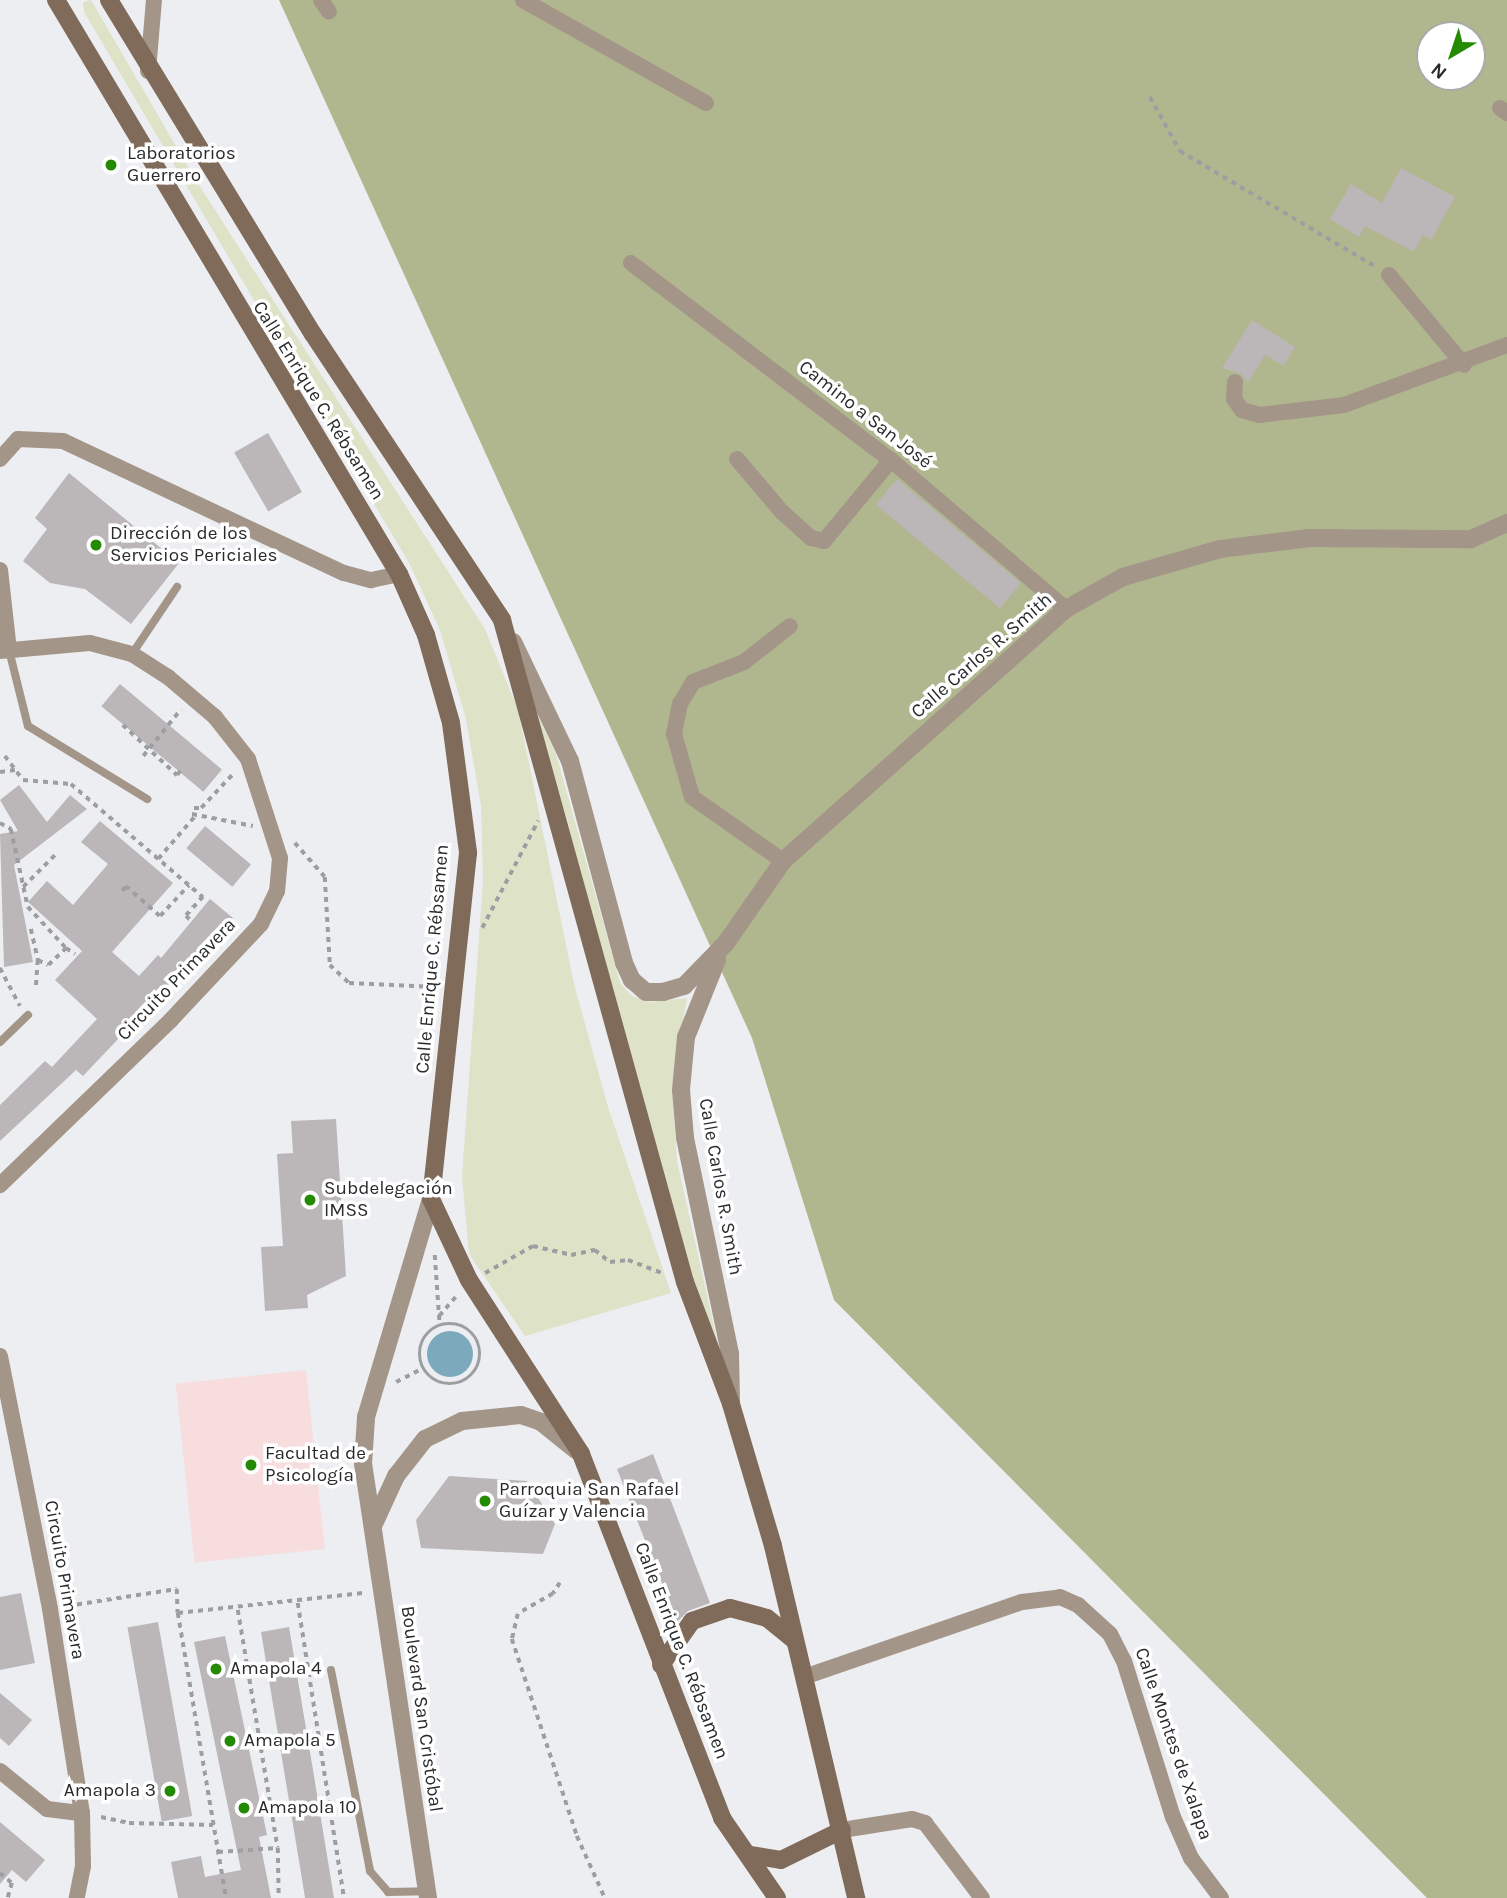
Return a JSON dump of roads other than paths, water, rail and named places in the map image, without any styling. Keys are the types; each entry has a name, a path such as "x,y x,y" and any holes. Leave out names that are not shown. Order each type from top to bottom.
{"main road":[{"name":"Calle Enrique C. Rébsamen","path":"56,0 399,573 426,635 451,723 467,840 431,1199 469,1280 581,1454 601,1492 661,1665 722,1818 778,1898"},
{"name":"Calle Enrique C. Rébsamen","path":"109,0 148,71 502,620 685,1282 731,1404 804,1676 856,1898"},
{"path":"661,1665 692,1621 730,1608 767,1618 795,1641"},
{"path":"750,1855 781,1860 842,1830"}],"street":[{"path":"148,71 154,0"},
{"path":"523,0 706,103"},
{"name":"Camino a San José","path":"631,263 891,460 1066,608"},
{"path":"1389,275 1464,365"},
{"path":"1235,382 1234,399 1242,410 1259,415 1344,405 1464,365 1507,345"},
{"path":"0,459 18,439 63,441 344,573 371,580 399,573"},
{"path":"737,459 782,512 811,538 824,541 891,460"},
{"name":"Calle Carlos R. Smith","path":"502,620 570,761 606,906 632,980 646,992 684,986 726,943 783,861 1066,608 1122,577 1220,549 1309,538 1471,539 1507,523"},
{"path":"0,570 5,651"},
{"path":"783,861 692,797 674,734 680,704 693,682 704,673 744,662 790,626"},
{"name":"Circuito Primavera","path":"0,1185 171,1020 261,924 277,891 280,858 274,831 248,759 215,717 132,654 90,643 5,651"},
{"name":"Calle Carlos R. Smith","path":"726,943 686,1037 681,1090 685,1138 730,1353 731,1404"},
{"name":"Boulevard San Cristóbal","path":"428,1894 363,1464 366,1417 431,1199"},
{"name":"Circuito Primavera","path":"0,1356 50,1609 82,1813 83,1866 77,1898"},
{"path":"373,1527 396,1476 425,1439 462,1421 520,1415 541,1422 581,1454"},
{"name":"Calle Montes de Xalapa","path":"804,1676 1022,1602 1060,1597 1078,1605 1110,1634 1124,1661 1173,1816 1191,1858 1221,1898"},
{"path":"0,1771 47,1809 82,1813"},
{"path":"842,1830 912,1819 925,1823 982,1898"}],"lane":[{"path":"132,654 177,587"},
{"path":"5,651 29,726 147,800"},
{"path":"0,1042 28,1015"},
{"path":"331,1670 370,1871 388,1892 428,1894"}],"water":[{"path":"450,1331 466,1338 473,1354 466,1370 450,1377 434,1370 427,1354 434,1338"}],"place":[{"name":"Laboratorios Guerrero","path":"111,165"},
{"name":"Dirección de los Servicios Periciales","path":"96,545"},
{"name":"Subdelegación IMSS","path":"310,1200"},
{"name":"Facultad de Psicología","path":"251,1465"},
{"name":"Parroquia San Rafael Guízar y Valencia","path":"485,1501"},
{"name":"Amapola 4","path":"216,1669"},
{"name":"Amapola 5","path":"230,1741"},
{"name":"Amapola 3","path":"170,1791"},
{"name":"Amapola 10","path":"244,1808"}]}
